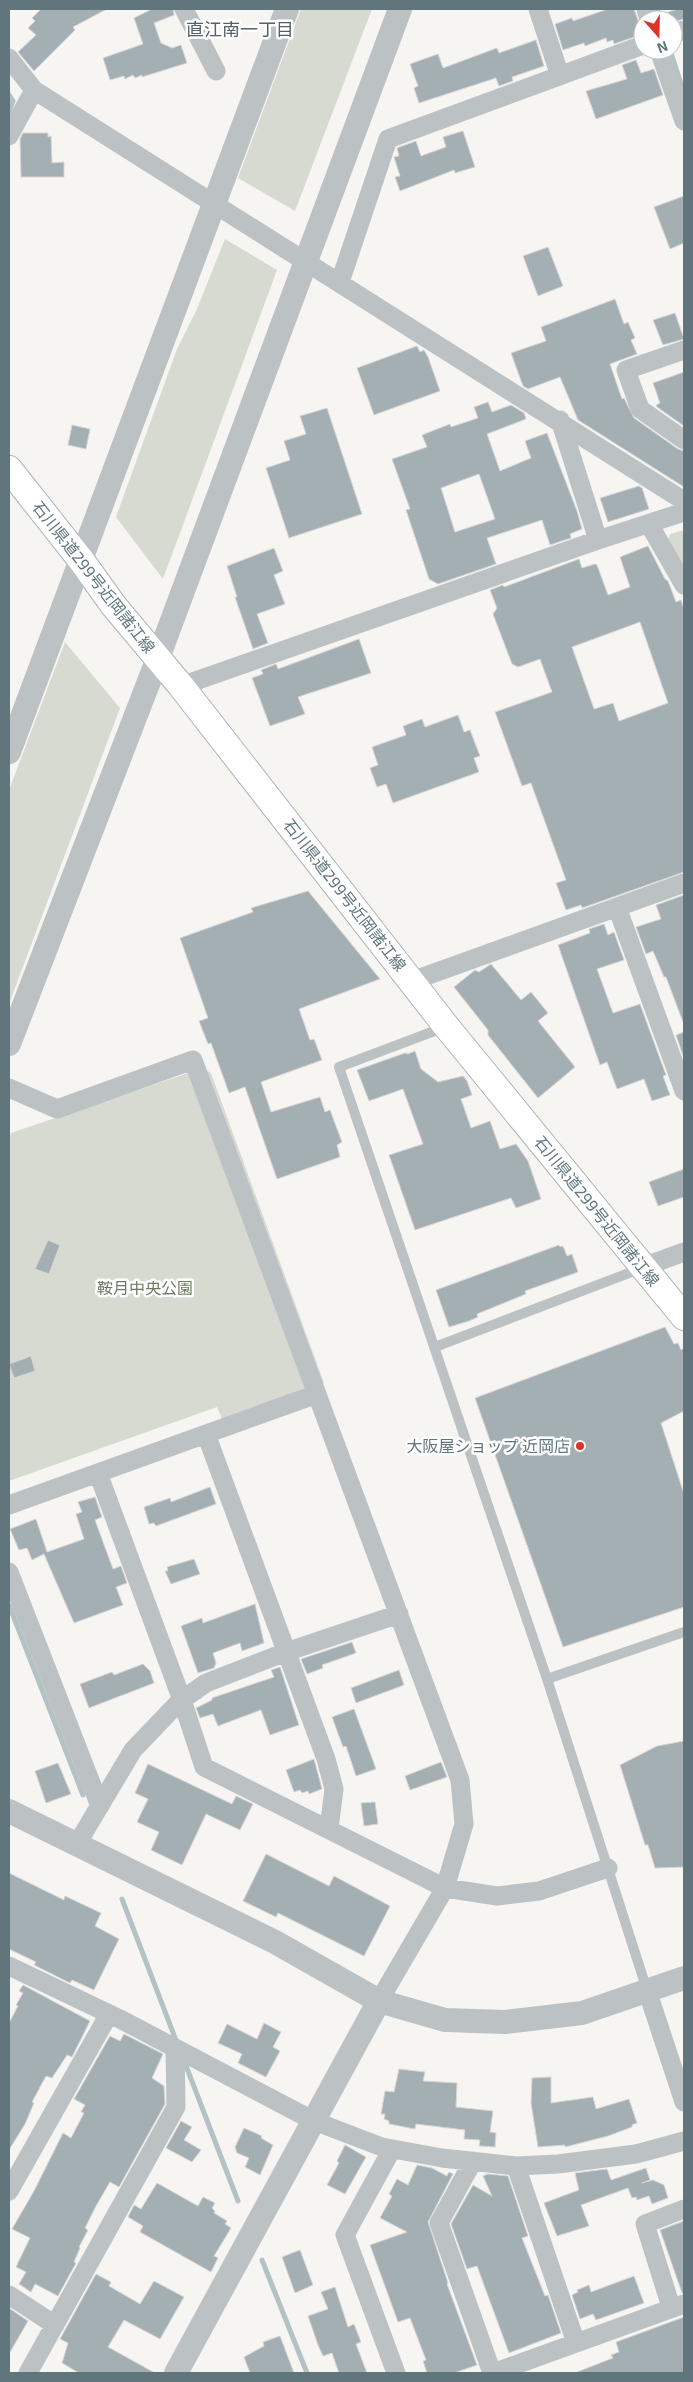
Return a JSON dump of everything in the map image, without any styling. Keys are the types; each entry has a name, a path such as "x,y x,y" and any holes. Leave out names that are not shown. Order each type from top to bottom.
{"main road":[{"name":"石川県道299号近岡諸江線","path":"9,469 81,560 114,606 181,686 446,1026 684,1317"}],"street":[{"path":"184,9 216,71"},
{"path":"9,752 216,204 287,9"},
{"path":"9,1044 158,658 400,9"},
{"path":"538,9 560,76"},
{"path":"340,282 388,139 633,49"},
{"path":"9,58 34,90 560,420 684,501"},
{"path":"663,60 684,121"},
{"path":"9,136 34,90"},
{"path":"684,350 626,370 640,408 684,440"},
{"path":"560,420 598,540"},
{"path":"181,686 598,540 684,512"},
{"path":"649,524 684,585"},
{"path":"412,981 684,883"},
{"path":"617,907 684,1091"},
{"path":"9,1088 58,1109 193,1060 460,1780 464,1824 445,1888 379,2001 176,2373"},
{"path":"643,1267 684,1252"},
{"path":"9,1505 317,1394"},
{"path":"206,1434 326,1758 334,1789 329,1829"},
{"path":"98,1473 182,1700 204,1767 445,1888 497,1896 539,1890 608,1868"},
{"path":"9,1572 100,1806"},
{"path":"77,1844 133,1750 182,1700 206,1682 286,1652 399,1614"},
{"path":"9,1811 275,1942 379,2001 445,2020 505,2022 582,2013 684,1978"},
{"path":"9,1966 109,2014 314,2121 392,2149 472,2162 516,2166 558,2164 636,2154 684,2141"},
{"path":"648,1990 684,2102"},
{"path":"9,2191 109,2014"},
{"path":"28,2373 176,2107 171,2046"},
{"path":"392,2149 345,2235 396,2373"},
{"path":"472,2162 439,2224 492,2373 678,2306 645,2224 684,2209"},
{"path":"516,2166 576,2343"},
{"path":"9,2295 55,2325"}],"lane":[{"path":"446,1026 338,1067 435,1347 648,1990"},
{"path":"435,1347 643,1267"},
{"path":"546,1679 684,1632"}],"green space":[{"path":"301,9 372,9 295,211 238,178"},
{"path":"225,239 277,270 163,579 116,517 177,349 197,309"},
{"path":"684,530 684,574 666,546 670,534"},
{"path":"65,642 120,708 9,1004 9,790"},
{"name":"鞍月中央公園","path":"203,1068 211,1073 324,1383 223,1421 217,1407 9,1481 9,1140 11,1133"}],"building":[{"path":"41,9 107,9 73,27 75,30 34,71 18,52 36,35 28,28 35,21 32,18"},
{"path":"152,9 173,9 174,15 154,23 161,43 172,48 181,45 187,63 142,77 142,75 135,78 133,75 125,79 124,76 110,80 103,58 143,44 134,18"},
{"path":"608,9 634,10 633,37 614,44 613,40 607,42 606,38 585,46 584,43 563,50 555,24 572,18 573,21"},
{"path":"684,9 684,19 683,10 675,10"},
{"path":"536,40 544,66 512,77 513,81 499,86 496,78 419,103 414,88 418,86 410,64 438,54 443,68 497,48 499,53"},
{"path":"636,60 641,73 654,69 663,95 596,119 586,91 627,79 622,65"},
{"path":"463,131 475,167 455,173 454,170 400,191 395,177 400,176 394,157 399,156 397,148 416,141 421,156 446,147 443,137"},
{"path":"23,133 48,133 48,137 51,136 52,163 64,162 64,177 21,177 20,139"},
{"path":"684,196 684,243 670,249 654,207"},
{"path":"548,247 563,286 538,296 523,256"},
{"path":"615,299 624,324 628,322 635,338 631,340 637,354 610,364 622,399 624,398 634,418 678,449 684,451 684,487 578,420 560,377 528,389 523,386 511,353 546,341 541,327"},
{"path":"675,313 684,339 663,345 653,320"},
{"path":"417,346 420,352 424,350 428,357 440,391 374,415 357,368"},
{"path":"684,372 684,426 657,407 656,405 660,403 653,383"},
{"path":"488,402 492,412 511,405 524,413 526,419 487,434 500,471 531,458 525,441 547,433 582,529 570,534 571,538 550,545 542,520 487,538 496,564 438,584 429,579 406,510 410,509 392,459 427,447 422,435 450,424 451,427 478,418 474,407","holes":["479,474 495,519 455,532 441,488"]},
{"path":"327,408 362,514 289,538 266,468 290,460 284,441 306,434 300,416"},
{"path":"72,425 90,429 86,449 68,445"},
{"path":"639,486 642,488 649,509 608,522 600,498"},
{"path":"648,546 665,579 668,581 676,602 681,600 684,609 684,872 582,908 581,905 566,910 556,883 566,880 531,783 522,786 495,712 552,692 540,659 518,667 512,664 493,614 497,608 490,590 503,585 504,587 579,559 582,568 597,565 608,595 630,587 620,557","holes":["640,622 668,703 619,721 613,703 594,709 572,647"]},
{"path":"274,548 283,571 274,575 285,604 257,614 268,643 253,649 235,597 237,597 227,566"},
{"path":"359,639 371,673 298,697 305,714 270,726 252,678 263,674 261,670 276,664 278,669"},
{"path":"458,715 464,732 470,730 480,756 474,758 479,772 393,803 386,784 377,787 370,768 378,765 372,747 406,735 403,726 422,719 425,727"},
{"path":"308,891 380,979 299,1009 310,1040 314,1039 322,1060 261,1082 271,1112 320,1097 325,1112 330,1110 342,1142 337,1145 340,1157 277,1179 245,1087 229,1093 211,1043 208,1044 199,1021 208,1018 180,938 253,912 251,908"},
{"path":"684,895 683,1022 666,977 664,977 653,951 646,954 636,927 661,919 656,905"},
{"path":"604,924 608,935 614,932 624,960 597,969 613,1013 640,1004 666,1075 663,1076 670,1095 652,1101 644,1079 617,1089 607,1062 600,1065 558,945 590,933 589,929"},
{"path":"491,964 521,1000 531,992 548,1013 538,1021 575,1067 538,1098 488,1035 488,1030 454,987 475,970 479,972"},
{"path":"684,1032 684,1059 676,1035"},
{"path":"415,1051 421,1069 438,1082 463,1076 472,1095 461,1099 471,1128 490,1121 500,1149 516,1144 528,1161 541,1199 516,1208 511,1198 415,1230 389,1155 423,1144 403,1089 369,1101 357,1070"},
{"path":"684,1169 684,1197 658,1206 649,1182"},
{"path":"48,1240 60,1245 49,1274 35,1269"},
{"path":"559,1245 560,1247 563,1246 567,1256 572,1254 578,1272 525,1291 526,1294 477,1314 478,1317 449,1327 436,1290"},
{"name":"大阪屋ショップ 近岡店","path":"665,1327 674,1344 678,1343 681,1350 684,1348 684,1411 661,1423 684,1494 684,1607 563,1647 475,1398"},
{"path":"31,1356 35,1371 14,1378 9,1364"},
{"path":"210,1487 216,1504 156,1526 154,1523 149,1524 144,1507 170,1498 171,1502"},
{"path":"95,1497 102,1517 95,1520 113,1569 121,1566 127,1583 116,1587 123,1605 74,1623 44,1554 32,1560 27,1548 19,1550 10,1529 36,1519 47,1552 84,1539 76,1514 82,1512 78,1502"},
{"path":"194,1559 200,1574 171,1584 165,1571 168,1571 167,1567"},
{"path":"255,1604 264,1643 242,1651 240,1643 213,1653 216,1663 214,1668 198,1673 181,1626 202,1618 203,1623"},
{"path":"352,1642 356,1653 322,1665 323,1668 307,1674 301,1659"},
{"path":"143,1664 150,1671 154,1683 89,1708 80,1684 112,1672 114,1675"},
{"path":"280,1667 299,1725 270,1735 261,1710 218,1726 213,1714 200,1718 196,1708 212,1700 212,1698 274,1677 271,1670"},
{"path":"399,1670 404,1685 356,1703 351,1688"},
{"path":"354,1709 376,1769 356,1776 346,1746 343,1747 332,1717"},
{"path":"684,1741 684,1867 655,1868 648,1845 645,1845 620,1765 657,1746"},
{"path":"314,1759 322,1789 309,1794 308,1791 302,1793 300,1790 294,1792 286,1770"},
{"path":"441,1762 447,1777 410,1790 405,1776"},
{"path":"58,1763 71,1794 46,1803 35,1771"},
{"path":"148,1764 232,1804 236,1796 253,1804 240,1830 206,1814 182,1865 151,1850 159,1832 137,1822 148,1799 135,1793"},
{"path":"375,1802 378,1824 364,1826 361,1803"},
{"path":"266,1854 329,1886 334,1876 390,1906 364,1956 278,1913 276,1917 243,1901"},
{"path":"9,1873 64,1900 65,1896 101,1913 95,1926 119,1939 94,1990 72,1980 70,1983 34,1965 36,1962 9,1949"},
{"path":"23,1985 90,2021 72,2057 67,2055 52,2078 46,2076 32,2102 34,2103 25,2124 9,2150 9,2023 23,1993 19,1991"},
{"path":"264,2023 281,2032 273,2047 280,2051 266,2077 238,2063 242,2054 218,2043 227,2024 257,2039"},
{"path":"124,2034 163,2054 152,2078 164,2086 165,2104 119,2187 110,2182 96,2206 85,2228 88,2230 79,2247 74,2262 76,2263 58,2296 35,2284 31,2292 19,2284 26,2272 16,2267 30,2238 12,2229 34,2191 63,2133 71,2138 84,2113 81,2112 85,2105 74,2099 110,2036 120,2041"},
{"path":"399,2069 425,2072 423,2081 457,2083 456,2107 493,2111 490,2132 496,2133 495,2147 479,2146 480,2140 464,2139 465,2130 416,2124 415,2129 389,2124 389,2121 384,2119 385,2114 381,2114 385,2091 394,2092"},
{"path":"551,2077 551,2103 593,2097 596,2109 629,2099 637,2123 632,2125 632,2127 608,2136 565,2147 565,2145 538,2147 531,2103 532,2078"},
{"path":"181,2121 192,2127 184,2140 201,2150 192,2162 166,2148"},
{"path":"244,2128 262,2136 261,2138 273,2145 260,2175 245,2167 249,2158 237,2153 235,2147"},
{"path":"345,2145 366,2157 345,2194 327,2185 339,2163 337,2161"},
{"path":"417,2165 432,2168 447,2176 449,2172 453,2174 428,2222 447,2284 477,2365 454,2373 427,2373 423,2361 426,2360 410,2318 398,2322 370,2245 407,2232 380,2218 392,2196 389,2194 397,2179 408,2185"},
{"path":"646,2168 650,2180 642,2183 653,2180 664,2185 668,2198 652,2204 649,2196 637,2200 636,2197 632,2198 628,2188 581,2205 589,2226 557,2236 544,2203 579,2190 575,2173 607,2169 611,2180"},
{"path":"488,2174 508,2176 528,2236 522,2238 545,2296 548,2295 561,2333 509,2353 477,2266 467,2269 451,2224 473,2185 492,2196 483,2176"},
{"path":"157,2183 198,2206 203,2197 215,2203 212,2208 215,2211 214,2213 227,2221 225,2224 231,2228 214,2256 218,2258 211,2272 140,2232 143,2226 128,2217 134,2205 141,2209"},
{"path":"684,2221 684,2293 682,2293 660,2230"},
{"path":"300,2250 313,2285 295,2293 282,2257"},
{"path":"96,2274 111,2282 109,2286 140,2304 154,2281 184,2297 160,2339 124,2320 108,2347 155,2373 79,2373 62,2363 68,2343 60,2339"},
{"path":"634,2276 644,2303 596,2320 593,2314 580,2319 572,2295 578,2292 577,2290 589,2285 591,2292"},
{"path":"335,2287 348,2327 354,2324 361,2342 356,2344 367,2373 339,2373 332,2353 323,2356 318,2345 308,2316 328,2309 321,2292"},
{"path":"9,2308 28,2321 9,2354"},
{"path":"684,2317 684,2373 577,2373 613,2358 611,2355 619,2352 616,2342"},
{"path":"280,2336 294,2373 250,2373 244,2357 264,2346 263,2342"}],"waterway":[{"path":"673,60 684,93"},
{"path":"9,95 13,101 9,112"},
{"path":"9,1605 83,1795"},
{"path":"122,1899 177,2043"},
{"path":"183,2058 238,2201"},
{"path":"262,2260 307,2373"}],"place":[{"name":"大阪屋ショップ 近岡店","path":"580,1446"}],"district":[{"name":"直江南一丁目","path":"240,30"}]}
